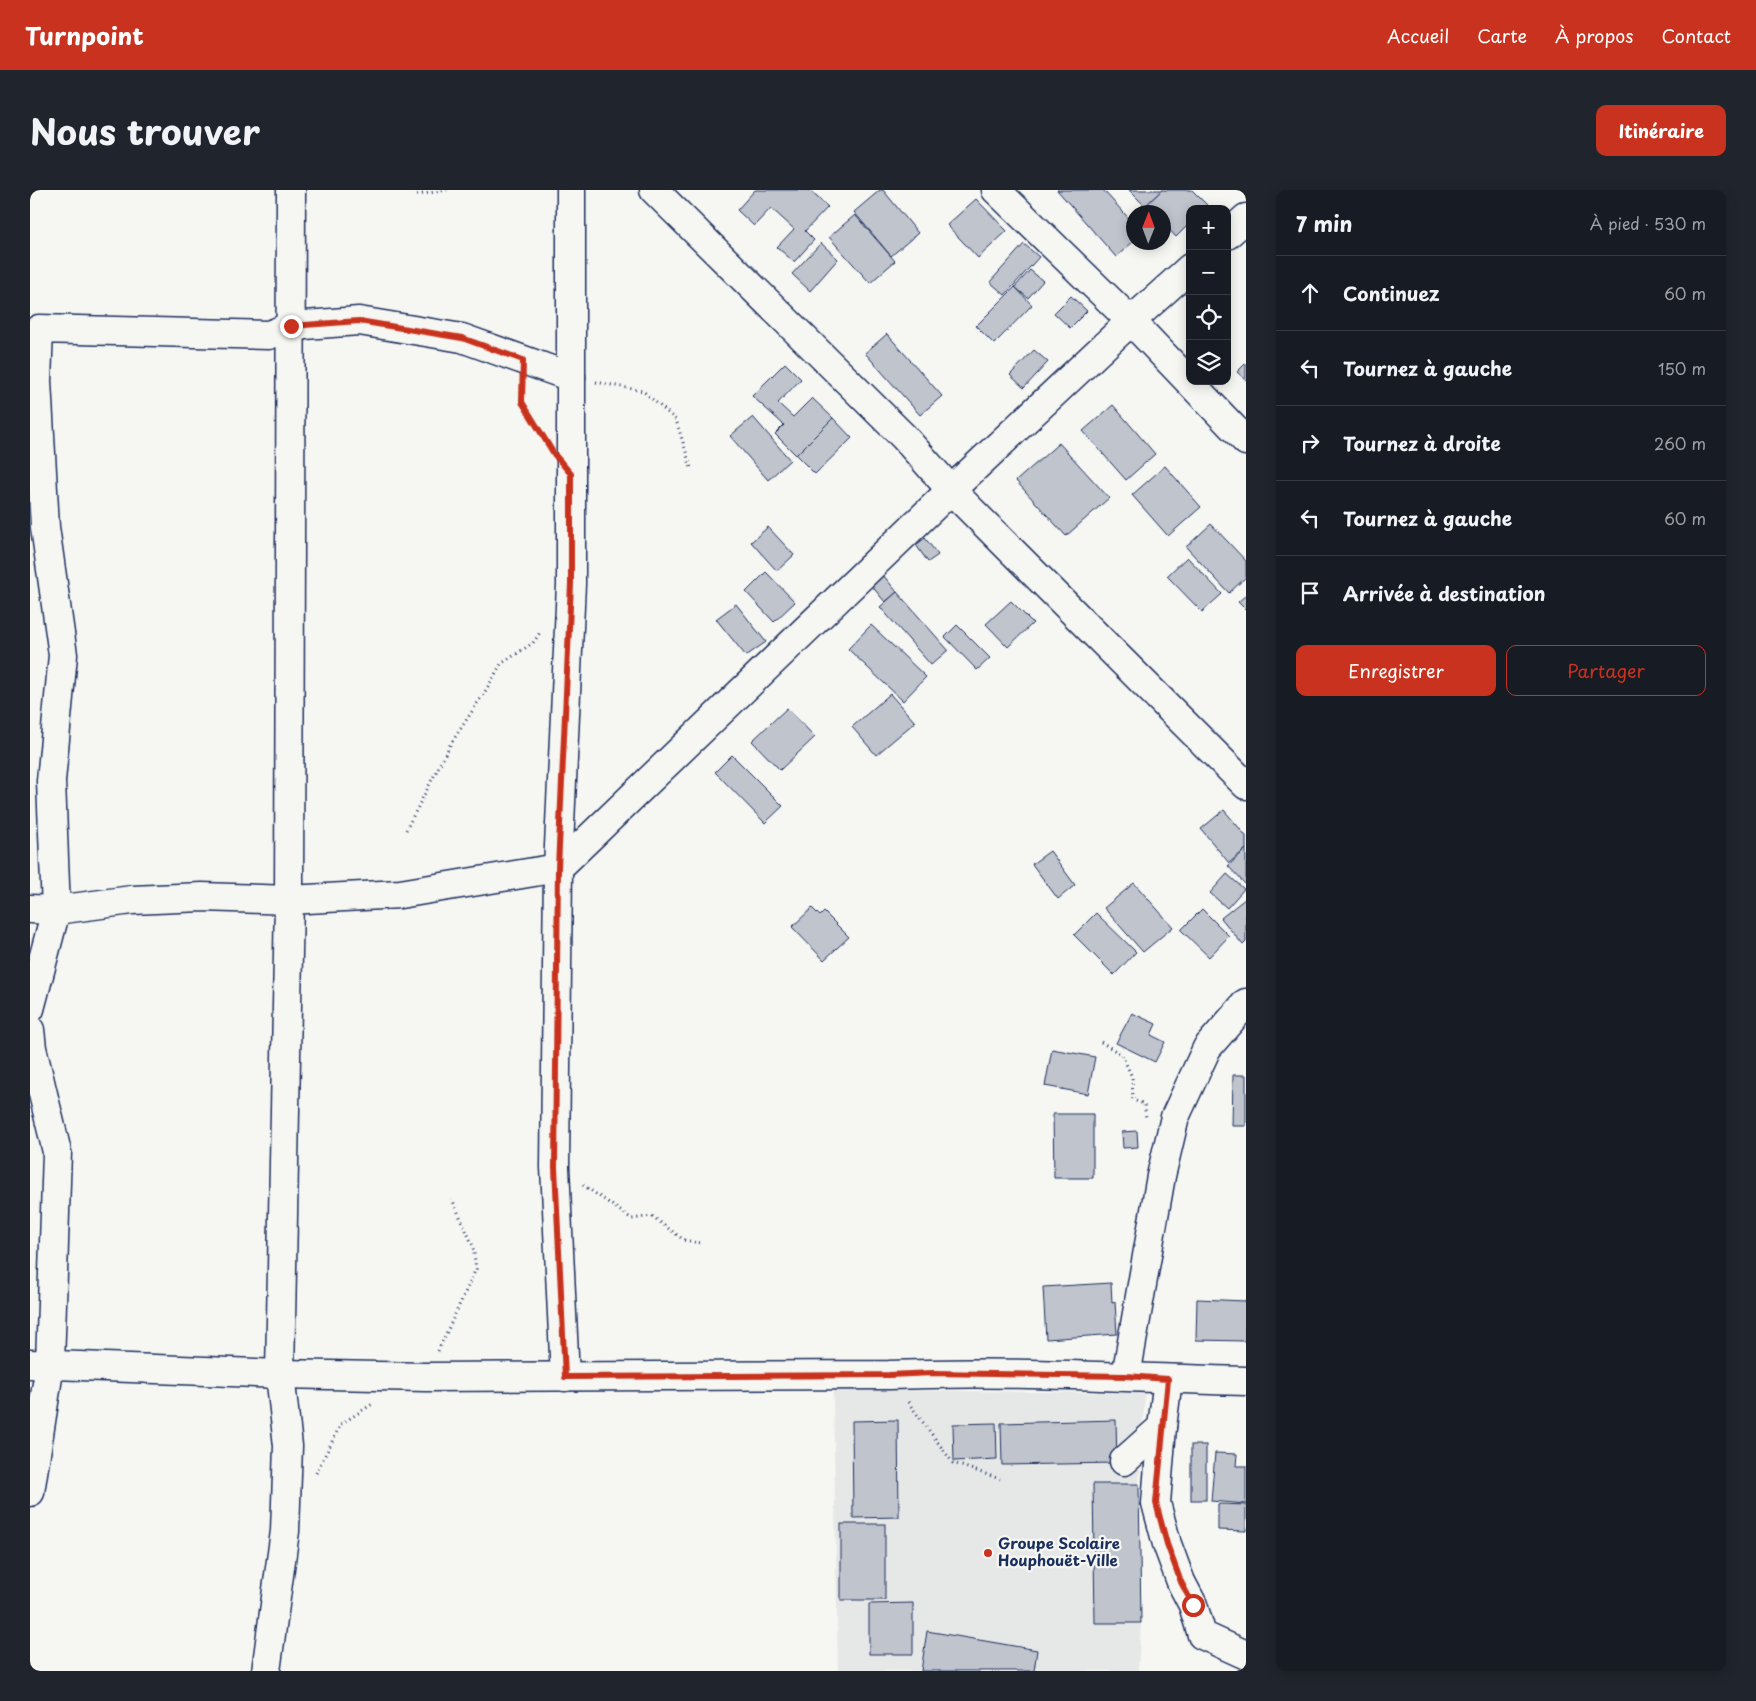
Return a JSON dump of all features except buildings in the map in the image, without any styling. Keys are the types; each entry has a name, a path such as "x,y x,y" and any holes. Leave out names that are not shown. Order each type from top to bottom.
{"street":[{"path":"266,1671 285,1531 288,1446 280,1374 289,900 290,190"},
{"path":"565,1377 555,1167 558,868 571,584 571,190"},
{"path":"654,190 904,437 951,490 1246,785"},
{"path":"996,190 1131,321 1246,441"},
{"path":"1231,231 1246,218"},
{"path":"43,910 132,900 202,897 289,900 400,894 558,868 951,490 1186,272"},
{"path":"30,1009 43,910 51,781 63,655 46,527 34,329 269,335 291,326 359,321 462,338 571,378"},
{"path":"1126,1376 1161,1176 1176,1117 1207,1048 1246,1003"},
{"path":"30,1030 32,1048 57,1152 30,1492"},
{"path":"40,1364 280,1374 426,1377 889,1375 933,1373 1126,1376 1246,1381"},
{"path":"1168,1379 1156,1503 1167,1544 1181,1582 1193,1605 1202,1635 1246,1655"},
{"path":"1124,1461 1162,1427"}],"path":[{"path":"417,195 447,190"},
{"path":"523,360 522,402 545,439"},
{"path":"571,378 643,391 676,420 690,468"},
{"path":"406,830 450,745 486,690 500,664 533,643 542,628"},
{"path":"1101,1042 1122,1055 1132,1077 1134,1100 1144,1104 1147,1124"},
{"path":"555,1167 632,1218 652,1216 684,1240 701,1243"},
{"path":"889,1375 953,1463 1000,1479"}],"shaded area":[{"name":"Groupe Scolaire Houphouët-Ville","path":"833,1390 1145,1393 1139,1484 1141,1623 1138,1671 838,1671"}],"place":[{"name":"Groupe Scolaire Houphouët-Ville","path":"988,1553"}],"route":[{"path":"291,326 359,321 462,338 523,360 522,402 554,454 571,474 571,584 558,868 555,1167 565,1377 889,1375 933,1373 1126,1376 1168,1379 1156,1503 1167,1544 1181,1582 1193,1605"}]}
